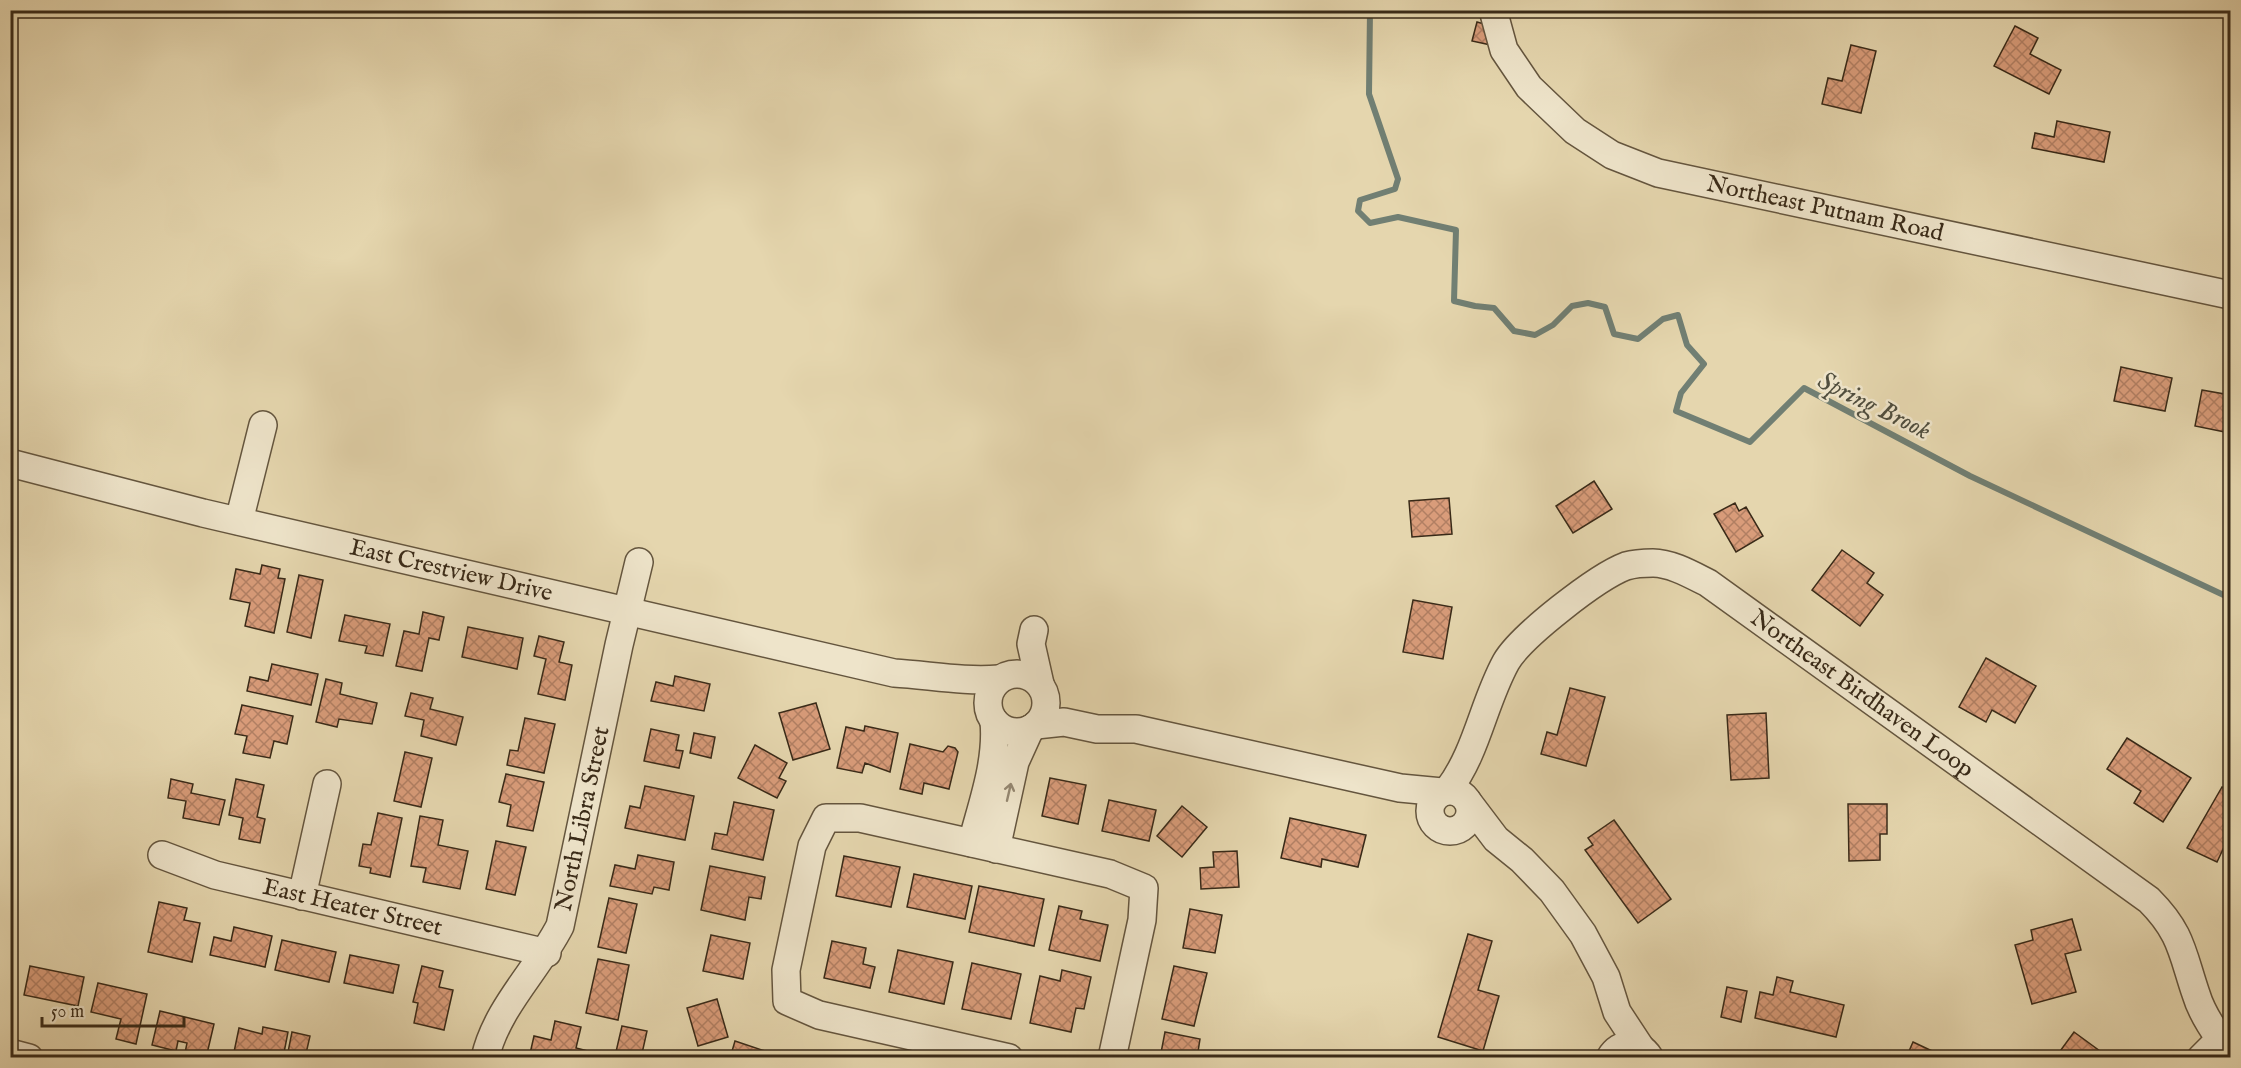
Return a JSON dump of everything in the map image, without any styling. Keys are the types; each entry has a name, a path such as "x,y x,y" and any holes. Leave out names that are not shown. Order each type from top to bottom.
{"street":[{"name":"Northeast Putnam Road","path":"1493,10 1504,50 1529,87 1575,130 1612,155 1670,175 2230,295"},
{"path":"239,521 263,424"},
{"name":"East Crestview Drive","path":"10,463 239,521 894,673 941,676 972,681 1002,678"},
{"name":"North Libra Street","path":"485,1058 490,1034 504,1010 547,953 560,926 639,562"},
{"name":"Northeast Birdhaven Loop","path":"1450,799 1467,762 1497,681 1508,659 1527,637 1602,578 1627,566 1655,562 1684,572 1708,583 2150,900 2167,917 2177,934 2204,1015 2225,1043 2201,1058"},
{"path":"1033,637 1046,709 1033,727 1015,762 984,846 996,740 988,696 1033,637"},
{"name":"East Crestview Drive","path":"894,673 938,693 968,700 993,718"},
{"path":"1002,678 1024,674 1067,703 1100,711 1136,729"},
{"path":"993,718 1011,731 1064,722 1097,729 1136,729 1289,761 1450,799 1522,860 1552,891 1583,934 1606,977 1630,1054"},
{"path":"302,896 327,784"},
{"path":"1450,799 1439,828 1458,829 1496,839"},
{"path":"1009,1058 819,1015 787,1001 786,970 812,846 826,818 860,818 1110,874 1144,888 1142,920 1112,1058"},
{"name":"East Heater Street","path":"162,855 215,876 547,953"},
{"path":"10,1053 29,1058"}],"building":[{"path":"1477,22 1495,27 1491,45 1472,41"},
{"path":"2015,26 2038,38 2030,54 2061,70 2049,94 1994,66"},
{"path":"1851,45 1876,51 1861,113 1822,104 1828,78 1842,81"},
{"path":"2057,121 2110,132 2104,162 2032,148 2035,133 2054,137"},
{"path":"2121,367 2172,378 2165,411 2114,401"},
{"path":"2202,390 2230,395 2230,433 2195,426"},
{"path":"1594,481 1612,509 1573,533 1556,506"},
{"path":"1449,498 1452,534 1412,537 1409,501"},
{"path":"1735,503 1739,511 1746,507 1763,536 1736,552 1714,514"},
{"path":"1842,550 1874,573 1867,583 1883,595 1860,626 1812,590"},
{"path":"262,565 280,569 278,578 285,579 274,633 245,626 250,603 230,599 236,569 260,574"},
{"path":"299,575 323,580 311,638 287,632"},
{"path":"1413,600 1452,607 1443,659 1403,652"},
{"path":"423,612 444,617 439,640 429,638 422,671 396,666 404,631 419,634"},
{"path":"345,615 390,624 383,656 365,653 367,646 339,641"},
{"path":"468,627 523,638 517,669 462,657"},
{"path":"539,636 564,642 559,662 572,665 565,700 538,694 546,659 534,656"},
{"path":"1986,658 2036,686 2015,723 1992,710 1986,722 1959,707"},
{"path":"272,664 318,674 311,705 247,691 250,677 268,681"},
{"path":"675,676 710,684 704,711 651,701 656,682 673,686"},
{"path":"326,679 342,683 340,694 377,703 372,724 339,719 337,727 316,722"},
{"path":"1570,688 1605,697 1586,766 1541,754 1547,732 1557,735"},
{"path":"411,693 433,698 430,709 463,717 456,745 421,736 424,720 405,716"},
{"path":"816,703 830,749 793,760 779,713"},
{"path":"242,705 293,716 287,744 274,741 270,758 243,753 247,736 235,734"},
{"path":"1766,713 1769,778 1731,780 1727,715"},
{"path":"525,718 555,724 544,773 507,765 510,750 518,751"},
{"path":"865,726 898,733 890,772 865,763 862,773 837,768 846,727 864,731"},
{"path":"651,729 679,735 676,750 683,751 679,768 644,761"},
{"path":"694,733 715,737 711,758 690,753"},
{"path":"2127,738 2191,778 2163,822 2134,803 2141,791 2107,769"},
{"path":"910,744 943,752 948,746 955,748 958,752 949,789 924,783 922,794 900,789"},
{"path":"755,745 787,763 779,778 786,781 777,798 738,778"},
{"path":"405,752 432,758 421,807 394,801"},
{"path":"506,774 544,782 533,831 507,826 511,805 499,802"},
{"path":"1050,778 1086,785 1078,824 1042,816"},
{"path":"171,779 193,784 191,793 225,800 219,825 183,818 186,801 168,798"},
{"path":"236,779 264,785 257,817 265,819 260,843 239,839 243,818 229,815"},
{"path":"645,786 694,796 685,840 625,828 630,806 640,808"},
{"path":"2222,787 2230,792 2230,848 2225,845 2217,862 2187,848"},
{"path":"1109,800 1156,810 1149,841 1102,831"},
{"path":"734,802 774,810 763,860 712,849 715,833 727,835"},
{"path":"1848,804 1887,804 1887,834 1880,834 1880,860 1849,861"},
{"path":"1182,806 1207,827 1182,857 1157,836"},
{"path":"378,813 402,818 390,877 370,873 371,868 359,866 363,844 371,845"},
{"path":"420,816 443,820 438,845 468,851 460,889 423,882 426,868 411,866"},
{"path":"1290,818 1366,835 1358,867 1322,859 1321,867 1281,858"},
{"path":"1614,820 1671,899 1638,923 1585,850 1593,845 1588,838"},
{"path":"496,841 526,847 515,895 486,889"},
{"path":"1237,851 1239,887 1201,889 1200,868 1214,867 1213,852"},
{"path":"638,855 674,862 669,890 654,887 652,894 610,886 615,865 635,869"},
{"path":"844,856 900,867 891,907 836,896"},
{"path":"710,866 765,877 761,899 749,897 745,920 701,910"},
{"path":"914,874 972,886 965,919 907,907"},
{"path":"979,886 1044,899 1034,946 969,932"},
{"path":"609,898 637,904 626,953 598,947"},
{"path":"159,902 187,908 184,920 200,923 192,962 148,952"},
{"path":"1059,906 1082,911 1080,919 1108,925 1100,961 1049,950"},
{"path":"1190,909 1222,915 1215,953 1183,948"},
{"path":"2072,919 2081,950 2065,954 2076,992 2032,1004 2015,945 2033,940 2031,930"},
{"path":"234,927 272,936 265,967 210,955 214,937 231,941"},
{"path":"1468,934 1492,941 1478,990 1499,996 1483,1051 1438,1037"},
{"path":"711,935 750,943 743,979 703,971"},
{"path":"282,940 336,952 329,982 275,970"},
{"path":"832,941 866,948 863,964 875,967 870,988 824,978"},
{"path":"898,950 953,962 944,1004 889,992"},
{"path":"350,955 399,965 393,993 344,983"},
{"path":"598,959 629,965 618,1020 586,1013"},
{"path":"972,963 1021,974 1011,1019 962,1009"},
{"path":"30,966 84,977 78,1006 24,995"},
{"path":"422,966 443,971 439,987 453,990 444,1030 414,1023 418,1003 413,1002"},
{"path":"1174,966 1207,973 1194,1026 1162,1019"},
{"path":"1062,970 1091,977 1084,1009 1076,1008 1071,1032 1030,1023 1040,976 1060,981"},
{"path":"1777,977 1793,981 1790,992 1844,1005 1836,1037 1755,1018 1760,992 1773,995"},
{"path":"98,983 147,994 136,1044 116,1039 121,1019 91,1012"},
{"path":"10,987 17,988 12,1015 10,1015"},
{"path":"1727,987 1747,991 1741,1022 1721,1017"},
{"path":"717,999 728,1037 698,1046 687,1008"},
{"path":"160,1011 214,1024 206,1058 185,1053 187,1043 178,1041 176,1051 152,1045"},
{"path":"555,1021 581,1027 576,1048 588,1051 586,1058 529,1058 534,1036 551,1040"},
{"path":"622,1026 647,1031 641,1058 615,1056"},
{"path":"263,1027 288,1032 283,1058 241,1058 242,1054 234,1052 239,1028 262,1034"},
{"path":"292,1032 310,1036 305,1058 287,1057"},
{"path":"1165,1032 1200,1039 1197,1058 1160,1058"},
{"path":"2074,1032 2108,1058 2062,1058 2058,1054"},
{"path":"735,1041 771,1053 770,1058 730,1058"},
{"path":"1913,1042 1947,1058 1906,1058"}],"waterway":[{"name":"Spring Brook","path":"1370,10 1369,94 1398,179 1395,189 1360,200 1358,211 1370,223 1398,217 1456,230 1454,301 1494,308 1514,331 1535,335 1553,325 1572,306 1588,303 1605,307 1614,334 1638,339 1663,319 1678,315 1687,345 1704,364 1681,393 1676,411 1750,442 1804,388 1970,476 2230,598"}]}
